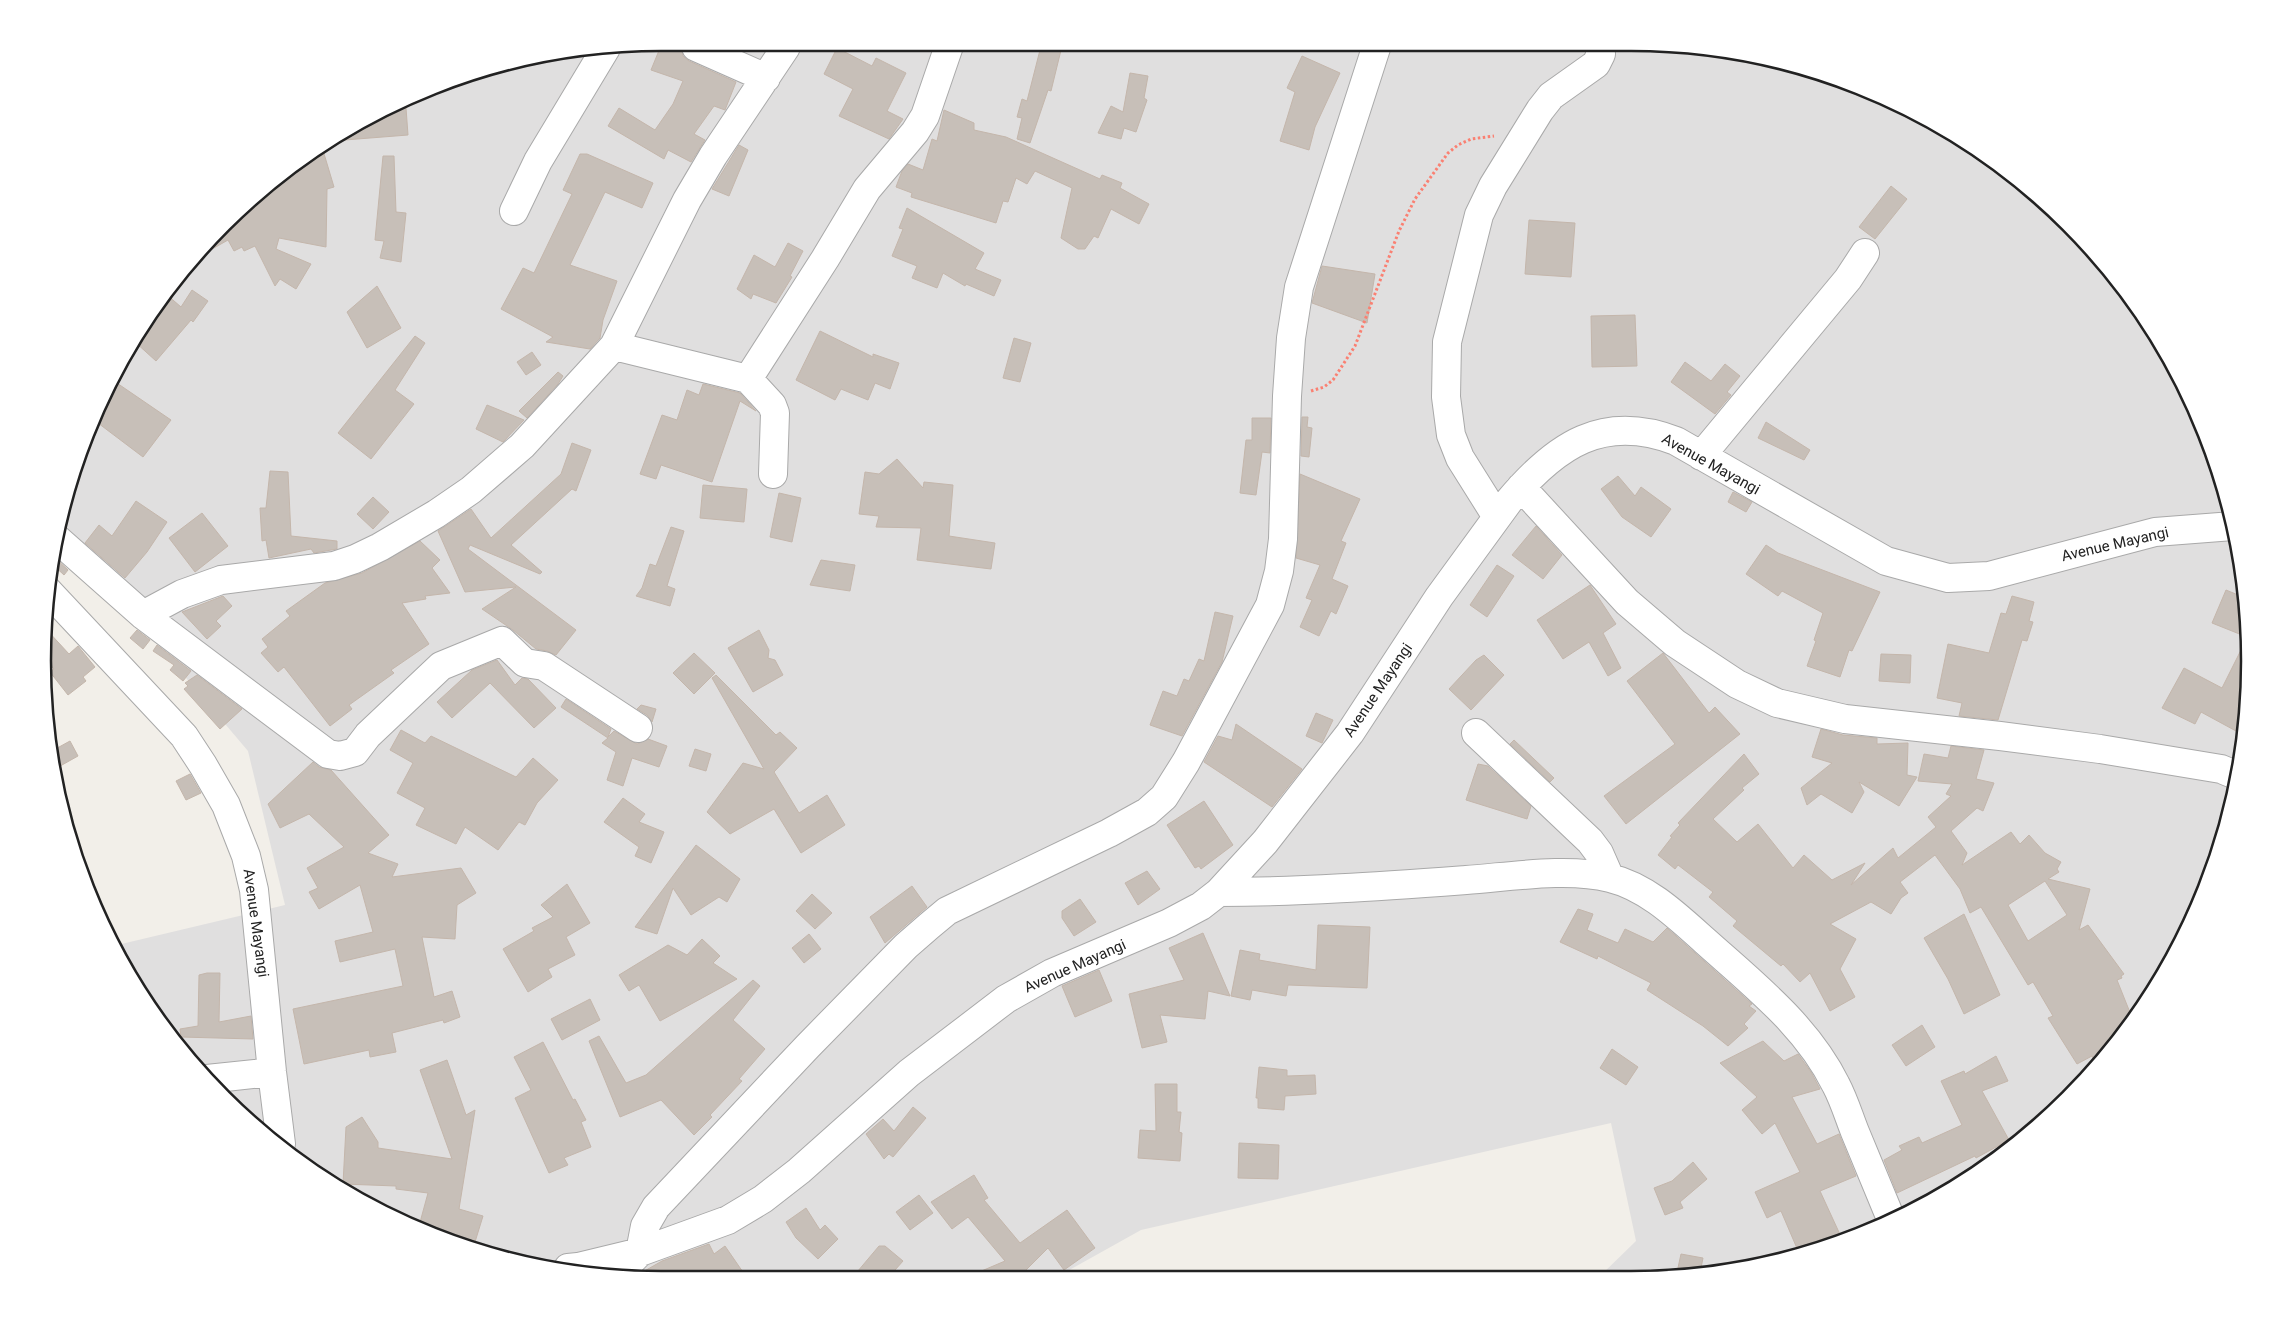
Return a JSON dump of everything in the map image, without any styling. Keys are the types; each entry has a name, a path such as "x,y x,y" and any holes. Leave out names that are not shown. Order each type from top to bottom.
{"street":[{"path":"705,51 766,78"},
{"path":"143,615 182,594 220,580 334,566 355,559 387,543 471,490 522,446 614,346 687,200 713,156 783,51"},
{"path":"748,379 825,259 867,189 925,116 946,51"},
{"path":"622,1269 640,1252 645,1226 656,1207 808,1046 911,941 947,911 1109,833 1147,812 1164,796 1186,762 1270,605 1279,571 1283,539 1287,396 1291,338 1299,287 1375,51"},
{"path":"1498,517 1460,458 1451,435 1446,397 1447,342 1480,214 1493,186 1551,96 1596,64 1601,54 1600,51"},
{"path":"514,212 538,162 602,54"},
{"path":"1701,456 1848,279 1865,253"},
{"path":"614,346 748,379 772,406 775,413 773,474"},
{"name":"Avenue Mayangi","path":"582,1266 640,1252 728,1220 763,1199 799,1171 909,1073 1006,999 1052,973 1169,923 1201,906 1219,892 1265,842 1350,733 1439,597 1521,487 1558,453 1592,435 1624,429 1653,432 1676,441 1886,561 1948,578 1989,576 2155,532 2225,527"},
{"path":"1521,487 1627,602 1675,643 1737,684 1776,703 1845,719 2100,750 2221,769 2230,773"},
{"path":"63,544 143,615 328,754 340,756 355,752 368,735 441,666 502,641 525,663 544,666 638,728"},
{"name":"Avenue Mayangi","path":"55,597 184,736 226,805 246,856 254,890 280,1137"},
{"path":"1476,733 1590,841 1599,853 1610,878"},
{"path":"1219,892 1321,890 1543,874 1588,874 1632,885 1656,900 1766,995 1792,1022 1818,1054 1836,1085 1889,1213"},
{"path":"217,1078 272,1072"}],"path":[{"path":"1287,396 1324,387 1333,380 1345,363 1365,323 1399,231 1416,198 1448,153 1458,145 1471,139 1527,131"}],"shaded area":[{"path":"661,51 1631,51 1711,56 1789,72 1827,84 1901,114 1970,154 2002,177 2062,230 2115,290 2159,356 2178,391 2194,428 2220,503 2236,581 2241,661 2239,701 2236,741 2220,819 2208,857 2178,931 2138,1000 2115,1032 2062,1092 2033,1119 2002,1145 1936,1189 1901,1208 1827,1238 1789,1250 1711,1266 1605,1271 1636,1241 1611,1123 1141,1230 1068,1271 661,1271 621,1269 581,1266 542,1259 503,1250 465,1238 391,1208 356,1189 290,1145 259,1119 230,1092 177,1032 154,1000 121,944 285,905 248,751 65,535 84,465 114,391 154,322 203,259 259,203 322,154 391,114 465,84 503,72 581,56"}],"building":[{"path":"659,51 682,51 683,56 689,61 736,82 725,110 714,106 694,134 705,140 691,162 668,150 664,159 608,126 619,108 655,130 673,104 683,81 651,70"},
{"path":"836,51 843,51 872,66 876,58 906,73 887,111 903,119 889,139 839,116 853,89 824,74"},
{"path":"1040,51 1061,51 1051,91 1048,90 1030,143 1017,139 1022,118 1017,117 1022,99 1027,101"},
{"path":"1302,56 1340,73 1315,127 1309,150 1280,141 1295,92 1287,88"},
{"path":"1130,73 1148,76 1144,98 1147,100 1136,132 1124,128 1121,139 1098,133 1111,106 1123,112"},
{"path":"405,108 408,135 345,140 391,114"},
{"path":"944,110 974,123 974,130 1006,137 1100,179 1102,175 1122,183 1120,188 1149,204 1139,224 1111,209 1098,238 1094,236 1085,249 1078,249 1061,238 1072,188 1035,171 1027,184 1016,178 1008,202 1003,201 996,223 911,197 912,193 896,187 902,171 908,164 923,170 932,139 937,141"},
{"path":"739,145 748,150 729,196 712,189"},
{"path":"324,153 334,187 327,189 326,247 279,238 276,249 311,264 296,289 280,279 275,286 255,246 244,251 242,247 234,251 228,240 213,249 259,203 290,177"},
{"path":"580,154 587,154 653,183 642,208 605,192 570,265 617,281 603,320 600,338 590,349 546,342 553,337 501,309 523,268 534,273 572,194 563,190"},
{"path":"383,156 394,156 396,212 406,213 401,262 380,258 384,241 375,240"},
{"path":"1891,186 1907,199 1875,239 1859,227"},
{"path":"907,208 984,253 975,269 1001,280 994,296 966,284 965,286 943,273 937,288 912,278 917,266 892,256 903,229 899,228"},
{"path":"1529,220 1575,223 1571,277 1525,274"},
{"path":"788,243 803,251 790,276 792,277 776,303 753,294 751,299 737,289 754,255 775,267"},
{"path":"1322,266 1375,274 1367,323 1312,303"},
{"path":"377,286 401,328 367,348 347,312"},
{"path":"192,290 208,301 193,322 191,320 156,361 139,346 171,298 181,307"},
{"path":"1635,315 1637,366 1592,367 1591,316"},
{"path":"820,331 873,357 873,354 899,363 890,389 875,383 868,400 841,389 835,400 796,380"},
{"path":"415,336 425,343 395,390 414,404 371,459 338,433"},
{"path":"1014,338 1031,343 1020,382 1003,378"},
{"path":"532,352 541,365 526,375 517,362"},
{"path":"1685,362 1711,381 1725,364 1740,376 1727,392 1731,395 1715,414 1671,382"},
{"path":"558,372 563,376 558,384 527,418 519,411"},
{"path":"118,384 171,420 143,457 100,424"},
{"path":"703,384 740,393 756,411 740,401 712,482 661,465 656,479 640,474 662,415 677,420 687,390 699,395"},
{"path":"487,405 524,420 503,442 476,429"},
{"path":"1302,417 1308,417 1307,427 1312,428 1309,457 1301,456"},
{"path":"1252,418 1271,418 1270,453 1262,452 1256,495 1240,493 1246,440 1252,440"},
{"path":"1766,422 1810,450 1804,460 1758,438"},
{"path":"572,443 591,450 576,491 572,489 511,545 542,572 540,574 470,545 468,549 576,630 556,655 536,649 513,630 482,609 516,587 465,592 438,531 471,509 491,538 561,474"},
{"path":"897,459 923,488 924,482 953,485 949,536 995,543 991,569 917,560 921,528 876,527 879,516 859,514 865,472 879,474"},
{"path":"270,471 288,472 291,536 337,541 337,549 314,553 311,549 269,558 266,540 262,541 260,508 266,508"},
{"path":"1300,474 1360,499 1341,541 1346,543 1332,579 1348,586 1336,614 1331,611 1319,636 1300,627 1312,600 1306,598 1320,565 1296,558"},
{"path":"1618,476 1635,496 1641,487 1671,509 1651,537 1622,517 1601,489"},
{"path":"703,485 747,489 744,522 700,518"},
{"path":"1733,492 1752,502 1746,512 1728,502"},
{"path":"779,493 801,498 792,542 770,537"},
{"path":"373,497 389,512 373,529 357,514"},
{"path":"136,501 167,522 147,552 125,578 85,543 99,525 112,536"},
{"path":"202,513 228,546 195,572 169,538"},
{"path":"1536,526 1562,555 1543,579 1512,555"},
{"path":"671,527 684,531 667,586 675,589 670,606 636,596 642,588 650,564 656,566"},
{"path":"420,541 440,560 432,568 450,593 425,596 426,599 402,603 429,644 391,670 394,673 349,705 352,709 330,726 284,667 278,672 261,653 268,647 262,639 290,616 286,611 325,583 362,573"},
{"path":"1766,545 1778,553 1880,592 1852,651 1849,650 1840,677 1807,666 1823,613 1782,591 1778,596 1746,574"},
{"path":"821,560 855,565 850,591 810,585"},
{"path":"59,562 68,570 64,575 58,570"},
{"path":"1497,565 1514,576 1487,617 1470,605"},
{"path":"1590,585 1616,624 1603,633 1621,668 1608,676 1589,642 1563,659 1537,620"},
{"path":"2226,590 2237,595 2240,634 2212,623"},
{"path":"223,596 232,606 216,621 221,626 207,639 182,612"},
{"path":"2012,596 2034,602 2029,621 2033,622 2027,641 2022,640 1998,720 1959,716 1962,703 1937,698 1948,644 1989,653 2001,613 2006,614"},
{"path":"1215,612 1233,616 1222,662 1182,736 1150,725 1163,691 1177,696 1184,679 1189,681 1199,659 1204,661"},
{"path":"137,630 150,640 143,649 130,638"},
{"path":"759,630 769,650 768,658 775,660 783,675 753,692 728,648"},
{"path":"52,636 69,654 78,646 95,667 83,677 86,681 68,695 52,674 54,669 51,666"},
{"path":"157,645 191,671 183,681 170,670 174,665 153,651"},
{"path":"2240,651 2236,731 2201,712 2195,724 2162,708 2184,668 2222,688"},
{"path":"694,653 715,673 694,694 673,673"},
{"path":"1663,653 1709,713 1715,707 1740,734 1626,824 1604,796 1675,744 1627,681"},
{"path":"1881,654 1911,655 1910,683 1879,681"},
{"path":"1484,655 1504,675 1471,710 1449,689 1476,660"},
{"path":"497,660 515,685 522,678 528,679 556,708 534,728 490,683 452,718 437,702 472,670"},
{"path":"197,675 242,709 220,729 184,689 188,686 185,683"},
{"path":"716,675 776,735 780,732 797,748 774,772 799,813 827,795 845,825 801,853 774,809 730,834 707,812 743,763 764,769 712,678"},
{"path":"566,699 611,729 608,737 614,731 637,744 648,739 667,746 659,767 632,758 623,786 607,780 616,752 602,743 608,738 561,707"},
{"path":"641,705 656,709 652,722 647,715 637,709"},
{"path":"1316,713 1333,720 1322,743 1306,736"},
{"path":"1236,724 1302,769 1272,807 1204,762 1218,736 1232,740"},
{"path":"1821,729 1843,735 1877,738 1877,744 1908,743 1907,775 1917,777 1899,806 1859,782 1864,792 1852,813 1821,794 1807,805 1801,788 1832,763 1812,757"},
{"path":"401,730 425,743 431,736 516,777 533,758 558,780 537,803 525,825 519,822 498,850 465,827 456,844 416,825 425,808 397,793 413,763 390,750"},
{"path":"1514,740 1554,778 1550,782 1510,744"},
{"path":"70,741 78,756 60,766 57,748"},
{"path":"1951,746 1984,750 1976,779 1994,783 1983,811 1977,808 1951,831 1967,853 1962,865 2011,832 2020,844 2029,835 2045,853 2061,862 2057,869 2059,872 2048,879 2090,889 2079,930 2088,925 2124,974 2121,976 2122,978 2117,980 2130,1012 2093,1058 2092,1056 2077,1064 2048,1018 2053,1016 2033,982 2028,985 1981,907 1970,913 1960,889 1935,855 1900,882 1908,893 1901,898 1891,914 1871,902 1830,924 1856,939 1840,969 1855,997 1830,1011 1810,973 1800,982 1783,964 1781,966 1733,926 1737,921 1709,897 1713,892 1678,865 1675,869 1658,855 1672,837 1670,836 1680,825 1678,823 1744,754 1759,774 1742,788 1744,790 1713,819 1737,842 1758,824 1793,868 1804,855 1832,880 1865,863 1851,885 1893,848 1898,858 1936,827 1928,817 1951,796 1946,794 1952,784 1918,781 1924,754 1948,758","holes":["2045,881 2067,915 2028,941 2008,905"]},
{"path":"695,749 711,754 706,771 689,766"},
{"path":"313,762 319,767 331,770 389,835 368,853 398,864 392,877 461,868 476,893 457,905 455,939 422,937 434,997 452,991 460,1017 444,1023 443,1020 392,1033 396,1052 370,1057 369,1050 304,1064 293,1009 403,986 395,949 340,962 335,941 373,932 360,885 319,909 309,892 318,888 307,868 344,847 309,814 280,828 268,804"},
{"path":"1478,764 1488,766 1531,806 1527,819 1466,800"},
{"path":"190,774 201,793 186,800 176,781"},
{"path":"623,798 645,814 639,822 664,832 651,863 635,856 639,847 604,822"},
{"path":"1204,801 1233,845 1201,869 1199,866 1195,868 1167,825"},
{"path":"696,845 740,879 727,902 719,897 691,915 673,888 657,934 635,927"},
{"path":"1147,871 1160,889 1138,905 1125,883"},
{"path":"567,884 590,923 566,937 575,955 548,969 552,977 528,992 503,949 534,931 532,928 553,917 541,905"},
{"path":"912,886 927,907 885,943 870,917"},
{"path":"812,894 832,913 815,929 796,911"},
{"path":"1080,899 1096,922 1074,936 1062,918 1062,911"},
{"path":"1578,909 1593,914 1587,930 1618,943 1625,929 1653,942 1667,928 1752,1004 1749,1006 1756,1011 1744,1024 1748,1028 1728,1046 1703,1026 1647,990 1651,983 1598,956 1597,959 1560,942"},
{"path":"1964,914 2000,995 1964,1014 1948,979 1924,938"},
{"path":"1318,925 1370,927 1367,988 1288,985 1286,996 1252,990 1250,1000 1231,996 1240,950 1260,954 1259,960 1316,970"},
{"path":"1203,933 1230,996 1208,991 1205,1019 1160,1015 1167,1042 1142,1048 1129,994 1184,980 1169,948"},
{"path":"809,934 821,949 804,963 792,948"},
{"path":"702,939 720,956 713,963 737,979 660,1021 639,985 629,991 619,975 668,945 687,955"},
{"path":"1099,970 1112,1001 1075,1017 1062,986"},
{"path":"220,973 219,1022 251,1016 253,1039 181,1037 180,1029 198,1026 199,975"},
{"path":"753,980 760,986 733,1020 765,1049 739,1079 742,1081 710,1115 712,1117 694,1135 661,1100 620,1117 589,1041 599,1036 626,1083 646,1075"},
{"path":"590,999 600,1020 562,1040 551,1019"},
{"path":"1922,1025 1935,1047 1906,1066 1892,1045"},
{"path":"1763,1041 1784,1061 1798,1054 1811,1072 1820,1089 1792,1097 1817,1144 1839,1134 1856,1176 1820,1191 1839,1233 1797,1248 1781,1211 1767,1218 1755,1192 1800,1172 1775,1123 1762,1134 1742,1110 1757,1097 1720,1063"},
{"path":"543,1042 573,1100 575,1099 586,1120 581,1122 591,1147 564,1158 568,1165 549,1173 515,1098 531,1090 514,1057"},
{"path":"1612,1049 1638,1067 1626,1085 1600,1068"},
{"path":"1996,1056 2008,1081 1982,1091 2009,1139 1976,1158 1975,1156 1897,1193 1884,1160 1902,1150 1899,1146 1919,1137 1922,1143 1962,1125 1941,1081 1964,1071 1965,1074"},
{"path":"447,1060 466,1115 475,1110 459,1209 483,1216 475,1241 420,1221 428,1193 396,1189 396,1186 348,1184 343,1181 346,1127 362,1117 378,1142 378,1148 452,1159 420,1070"},
{"path":"1259,1067 1287,1070 1287,1076 1315,1075 1316,1094 1285,1096 1284,1110 1258,1108 1258,1098 1256,1098"},
{"path":"1155,1084 1177,1084 1177,1112 1181,1112 1179,1132 1182,1133 1180,1161 1138,1158 1140,1130 1156,1131"},
{"path":"913,1107 926,1118 893,1157 889,1154 884,1159 866,1134 883,1119 894,1131"},
{"path":"1239,1143 1279,1145 1278,1179 1238,1178"},
{"path":"1693,1162 1707,1179 1680,1202 1683,1208 1665,1215 1654,1188 1672,1181"},
{"path":"974,1175 988,1198 984,1200 1020,1243 1067,1210 1095,1248 1064,1270 1048,1248 1025,1271 981,1271 1005,1261 968,1217 952,1229 931,1202"},
{"path":"919,1195 933,1213 910,1230 896,1212"},
{"path":"806,1208 820,1230 825,1225 838,1239 818,1259 796,1238 786,1222"},
{"path":"709,1244 714,1254 725,1246 742,1271 646,1270 662,1261"},
{"path":"879,1246 885,1246 903,1261 894,1271 858,1271"},
{"path":"1681,1254 1703,1258 1701,1267 1678,1268"}]}
